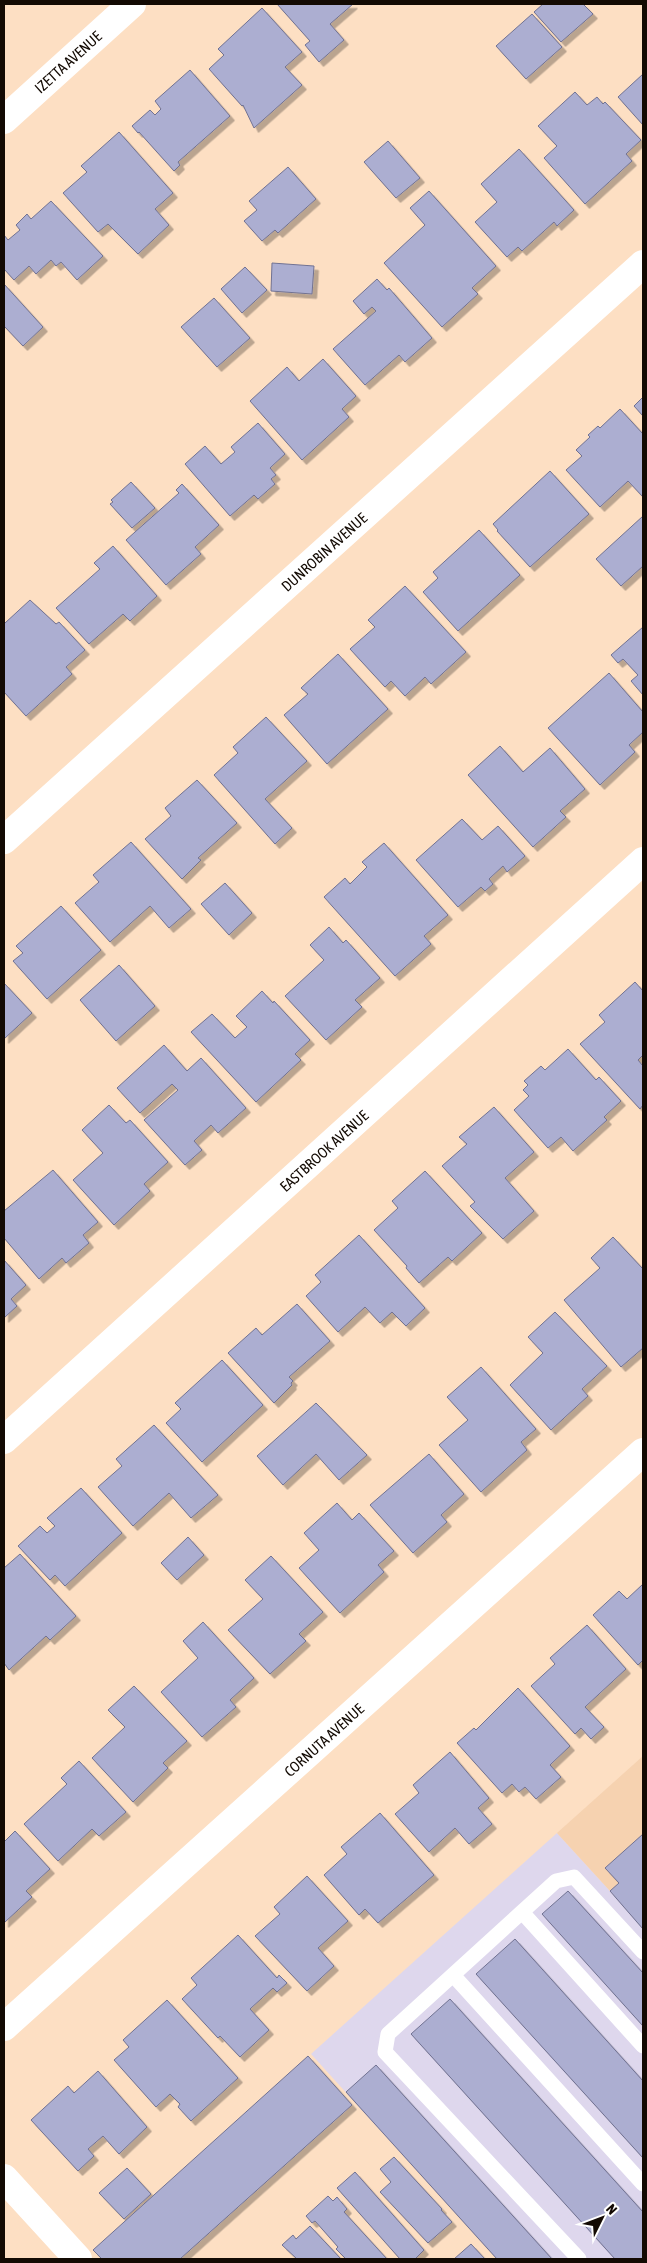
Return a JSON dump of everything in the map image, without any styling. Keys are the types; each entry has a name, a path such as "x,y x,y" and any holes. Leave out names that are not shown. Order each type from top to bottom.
{"street":[{"name":"IZETTA AVENUE","path":"4,120 132,4"},
{"name":"DUNROBIN AVENUE","path":"4,840 643,264"},
{"name":"EASTBROOK AVENUE","path":"4,1440 643,861"},
{"name":"CORNUTA AVENUE","path":"4,2027 643,1452"},
{"path":"4,2178 78,2259"}],"lane":[{"path":"579,2259 385,2052 388,2034 556,1881 574,1877 643,1952"},
{"path":"522,1912 643,2046"},
{"path":"453,1975 643,2184"}],"shaded area":[{"path":"643,1756 643,1927 557,1833"},
{"path":"557,1833 643,1927 643,2259 497,2259 311,2054"}],"building":[{"path":"277,4 353,4 330,24 344,40 319,62 305,45 310,41"},
{"path":"543,4 583,4 593,14 561,42 534,12"},
{"path":"262,8 302,52 285,67 302,85 254,128 243,105 209,69 224,55 218,49"},
{"path":"532,14 562,47 526,79 496,46"},
{"path":"190,70 230,116 178,162 180,165 174,171 132,126 150,110 155,115 161,109 155,101"},
{"path":"643,74 643,125 618,97"},
{"path":"575,92 587,105 597,97 603,104 605,102 641,140 626,154 632,161 585,204 544,158 557,146 538,126"},
{"path":"119,132 173,193 155,209 169,225 138,254 108,224 98,232 63,193 87,172 81,166"},
{"path":"388,141 420,178 396,198 364,162"},
{"path":"519,149 574,210 557,226 554,222 522,251 518,247 507,257 475,222 497,202 481,184"},
{"path":"288,167 316,199 278,233 275,230 262,241 244,221 257,210 249,201"},
{"path":"429,191 496,266 472,288 478,294 442,327 384,263 425,225 410,208"},
{"path":"51,201 103,256 77,280 61,262 56,266 51,260 36,274 29,266 14,280 4,269 4,235 8,240 20,230 16,225 27,214 31,219"},
{"path":"272,263 314,266 312,294 271,291"},
{"path":"245,267 267,290 242,313 221,289"},
{"path":"377,279 387,290 389,288 432,338 405,362 399,355 365,385 333,349 376,311 372,307 364,314 353,301"},
{"path":"4,284 43,327 23,346 4,326"},
{"path":"214,298 250,338 217,367 181,327"},
{"path":"323,359 356,396 342,409 349,417 302,460 250,401 287,367 299,381"},
{"path":"643,397 643,416 634,406"},
{"path":"620,409 643,434 643,497 628,481 600,507 566,470 582,456 576,450 590,437 588,435 598,426 600,428"},
{"path":"258,423 285,454 270,468 276,475 271,479 275,484 258,499 254,495 230,516 185,464 205,446 221,464 235,452 231,447"},
{"path":"550,471 589,514 530,567 497,531 493,524"},
{"path":"131,482 155,508 132,528 110,504 113,502 111,500"},
{"path":"182,484 219,525 195,547 201,554 166,585 126,540 179,493 176,490"},
{"path":"643,516 643,566 621,586 596,559"},
{"path":"479,530 520,575 458,631 423,592 438,578 433,572"},
{"path":"113,546 157,596 130,621 123,614 89,644 56,608 100,569 94,563"},
{"path":"405,586 466,652 431,684 425,677 405,696 391,681 385,687 350,649 375,627 368,620"},
{"path":"30,600 56,624 59,622 85,650 66,667 72,674 26,716 4,692 4,621 5,623"},
{"path":"643,627 643,695 631,681 638,675 623,659 618,663 611,655"},
{"path":"338,654 388,709 327,764 284,715 308,694 301,688"},
{"path":"609,673 643,712 643,732 629,745 635,752 600,785 548,728"},
{"path":"266,717 307,761 265,799 292,828 275,844 214,775 238,753 233,747"},
{"path":"500,746 523,772 550,748 585,789 560,811 566,817 533,847 468,775"},
{"path":"197,780 237,823 198,858 201,860 182,879 145,839 171,816 165,808"},
{"path":"462,819 482,840 498,826 525,856 507,872 503,866 489,879 493,884 485,891 481,887 458,907 416,860"},
{"path":"131,842 191,909 169,928 150,906 110,942 75,903 99,882 93,875"},
{"path":"384,843 448,915 424,936 431,944 395,976 324,897 345,878 350,884 367,867 362,862"},
{"path":"225,883 252,913 229,935 201,904"},
{"path":"61,906 101,950 47,999 13,961 23,953 16,946"},
{"path":"329,927 343,943 346,940 380,978 355,1000 362,1007 326,1040 285,996 324,960 310,945"},
{"path":"119,965 155,1006 116,1041 80,1000"},
{"path":"635,982 643,991 643,1055 638,1060 643,1066 643,1105 640,1109 580,1044 605,1022 599,1015"},
{"path":"4,983 32,1013 4,1039"},
{"path":"262,991 273,1003 274,1001 310,1040 295,1054 301,1060 256,1102 191,1032 212,1014 235,1038 247,1027 236,1016"},
{"path":"164,1045 187,1071 201,1058 246,1108 218,1133 211,1125 194,1141 202,1150 185,1165 144,1120 178,1090 172,1084 140,1113 117,1088"},
{"path":"568,1049 596,1080 599,1077 621,1101 604,1117 607,1120 573,1151 561,1137 548,1148 514,1110 529,1096 523,1090 528,1085 524,1081 541,1066 545,1070"},
{"path":"109,1105 126,1123 130,1120 168,1162 144,1184 150,1191 114,1225 73,1180 103,1153 82,1130"},
{"path":"494,1107 534,1152 505,1178 534,1211 503,1239 470,1206 475,1202 442,1166 467,1144 459,1137"},
{"path":"53,1170 98,1222 83,1235 89,1243 66,1263 62,1258 39,1279 4,1238 4,1211"},
{"path":"425,1171 482,1233 452,1261 448,1257 419,1283 406,1268 407,1266 374,1230 398,1208 392,1201"},
{"path":"359,1235 425,1308 406,1326 392,1312 380,1323 365,1307 338,1332 306,1296 321,1282 315,1275"},
{"path":"613,1237 643,1269 643,1348 621,1367 564,1300 600,1268 591,1258"},
{"path":"4,1260 26,1285 11,1299 17,1306 4,1318"},
{"path":"297,1304 330,1341 289,1377 293,1381 292,1385 274,1403 228,1353 256,1328 262,1335"},
{"path":"555,1312 607,1366 582,1389 588,1396 551,1430 510,1385 543,1353 528,1337"},
{"path":"222,1360 263,1405 202,1462 166,1423 181,1409 175,1403"},
{"path":"481,1367 536,1429 521,1442 527,1450 481,1492 439,1445 468,1420 447,1397"},
{"path":"316,1403 367,1455 339,1480 316,1454 283,1485 257,1456"},
{"path":"154,1425 218,1495 191,1518 169,1493 133,1526 98,1487 122,1466 116,1459"},
{"path":"429,1454 464,1494 441,1515 447,1522 413,1553 370,1505"},
{"path":"81,1488 122,1533 65,1586 55,1575 50,1580 18,1546 40,1526 47,1533 55,1526 47,1518"},
{"path":"337,1503 352,1520 359,1513 394,1551 378,1565 384,1572 340,1613 299,1568 319,1550 304,1533"},
{"path":"188,1537 204,1555 177,1580 161,1563"},
{"path":"20,1554 76,1616 50,1640 46,1636 9,1670 4,1663 4,1568"},
{"path":"271,1556 323,1612 299,1634 306,1641 270,1674 228,1630 263,1599 245,1580"},
{"path":"643,1584 643,1660 638,1665 593,1615 619,1591 627,1599"},
{"path":"203,1622 254,1678 230,1700 236,1707 202,1737 161,1692 198,1658 183,1641"},
{"path":"587,1625 626,1669 585,1707 604,1727 591,1739 581,1728 575,1734 531,1686 555,1664 550,1658"},
{"path":"134,1686 187,1741 163,1763 168,1768 133,1802 92,1758 125,1727 108,1710"},
{"path":"518,1688 570,1746 550,1765 561,1777 536,1799 525,1787 519,1792 512,1784 502,1793 457,1743 474,1728 476,1730"},
{"path":"450,1752 489,1798 478,1808 492,1824 469,1844 455,1828 429,1852 395,1814 419,1793 413,1785"},
{"path":"79,1761 126,1812 99,1836 92,1829 58,1861 24,1824 67,1784 61,1778"},
{"path":"380,1813 434,1875 378,1923 365,1909 359,1915 324,1875 347,1854 341,1847"},
{"path":"15,1831 50,1869 26,1891 32,1897 4,1923 4,1842"},
{"path":"643,1834 643,1929 610,1891 619,1883 605,1868"},
{"path":"307,1876 348,1921 318,1948 334,1966 307,1991 255,1936 280,1914 274,1907"},
{"path":"568,1891 643,1973 643,2026 542,1914"},
{"path":"238,1935 277,1978 279,1975 287,1983 277,1992 273,1988 250,2009 269,2030 240,2057 220,2036 218,2038 182,1999 197,1985 191,1978"},
{"path":"515,1939 643,2081 643,2158 476,1974"},
{"path":"450,1999 643,2212 643,2259 615,2259 411,2034"},
{"path":"167,2000 238,2078 191,2121 178,2107 180,2104 170,2094 156,2107 114,2060 129,2047 123,2040"},
{"path":"308,2056 352,2105 180,2259 102,2259 93,2250"},
{"path":"376,2065 552,2259 497,2259 346,2092"},
{"path":"98,2071 147,2127 119,2154 103,2136 88,2149 94,2156 78,2171 31,2120 68,2086 74,2093"},
{"path":"394,2157 452,2222 428,2243 380,2192 391,2182 380,2169"},
{"path":"127,2168 151,2194 124,2219 99,2193"},
{"path":"355,2172 424,2250 415,2259 400,2259 337,2188"},
{"path":"328,2196 333,2201 337,2197 347,2209 344,2212 387,2259 346,2259 336,2249 338,2247 315,2221 312,2223 306,2216"},
{"path":"310,2226 341,2259 297,2259 282,2245 293,2235 296,2239"},
{"path":"471,2244 485,2259 454,2259"}]}
